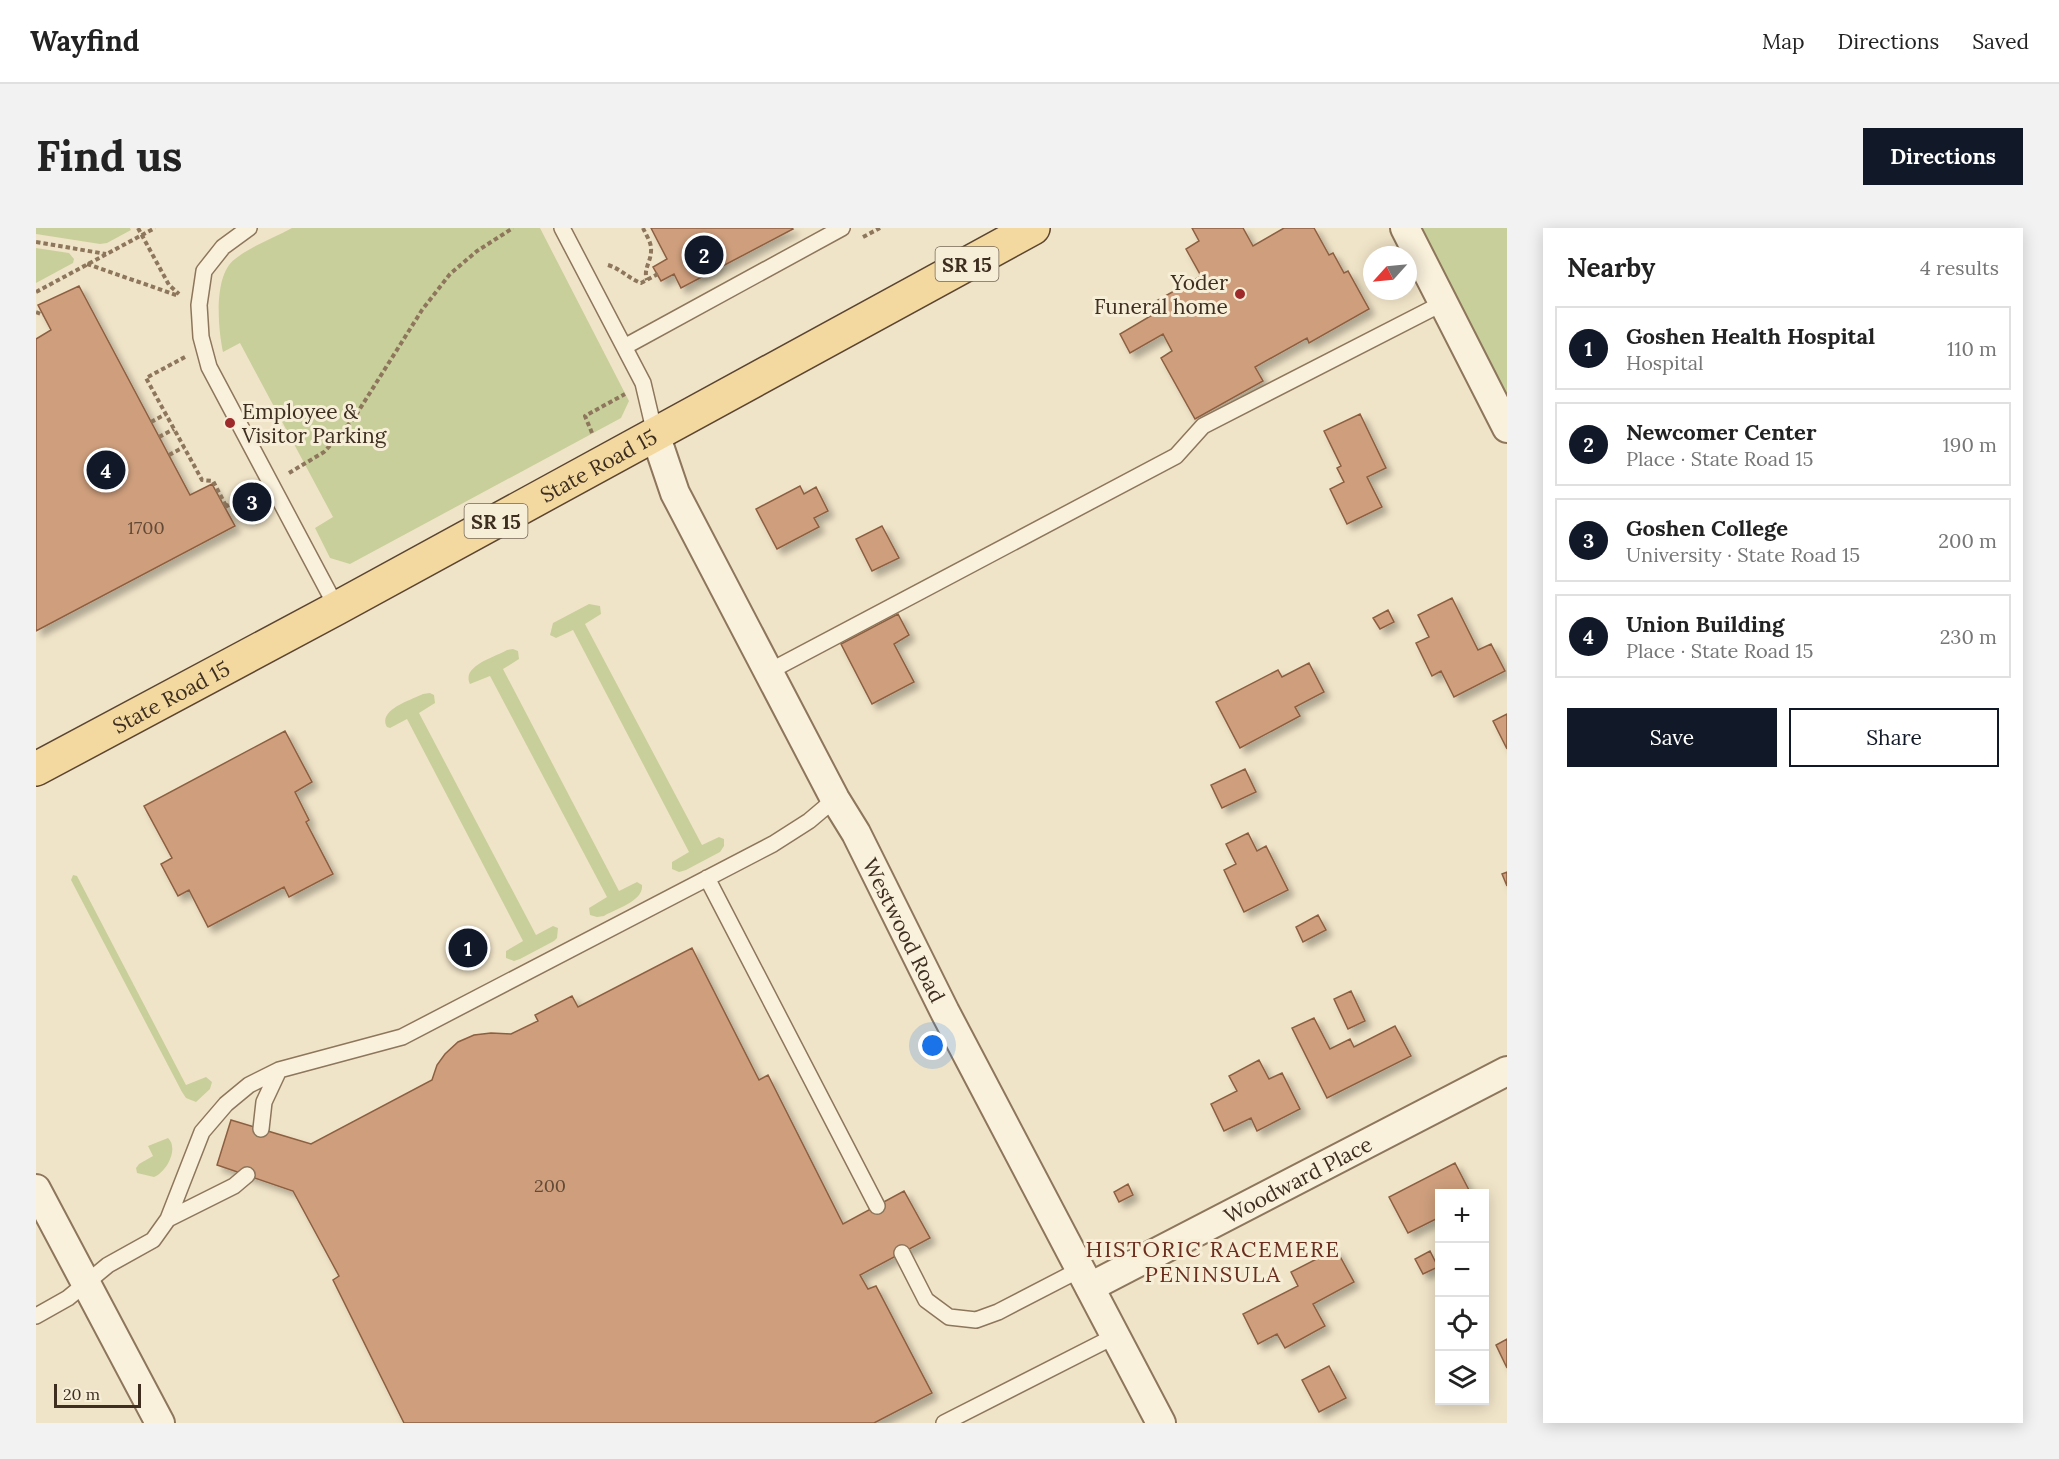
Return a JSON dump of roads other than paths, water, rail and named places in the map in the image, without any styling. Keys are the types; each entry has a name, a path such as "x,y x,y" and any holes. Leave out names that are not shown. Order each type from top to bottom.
{"main road":[{"name":"State Road 15","path":"36,769 655,434 1000,236 1033,228"}],"street":[{"path":"1405,228 1507,428"},
{"name":"Westwood Road","path":"655,434 675,493 835,799 856,833 945,1012 1161,1423"},
{"name":"Woodward Place","path":"1085,1278 1507,1071"},
{"path":"36,1189 160,1423"}],"lane":[{"path":"249,228 223,247 204,271 199,305 201,337 209,367 337,608"},
{"path":"562,228 644,382 655,434"},
{"path":"626,346 842,228"},
{"path":"768,672 1176,456 1203,426 1443,303"},
{"path":"36,1316 68,1298 108,1265 153,1240 168,1219 202,1132 237,1094 249,1085 279,1070 402,1036 773,844 809,821 835,799"},
{"path":"707,878 877,1206"},
{"path":"261,1129 264,1102 279,1070"},
{"path":"168,1219 234,1186 247,1175"},
{"path":"902,1253 926,1300 949,1317 976,1320 1085,1278"},
{"path":"944,1423 1115,1336"}],"place":[{"name":"Newcomer Center","path":"704,255"},
{"name":"Yoder Funeral home","path":"1240,294"},
{"name":"Employee & Visitor Parking","path":"230,423"},
{"name":"Union Building","path":"106,470"},
{"name":"Goshen College","path":"252,502"},
{"name":"Goshen Health Hospital","path":"468,948"}],"district":[{"name":"HISTORIC RACEMERE PENINSULA","path":"1213,1262"}]}
